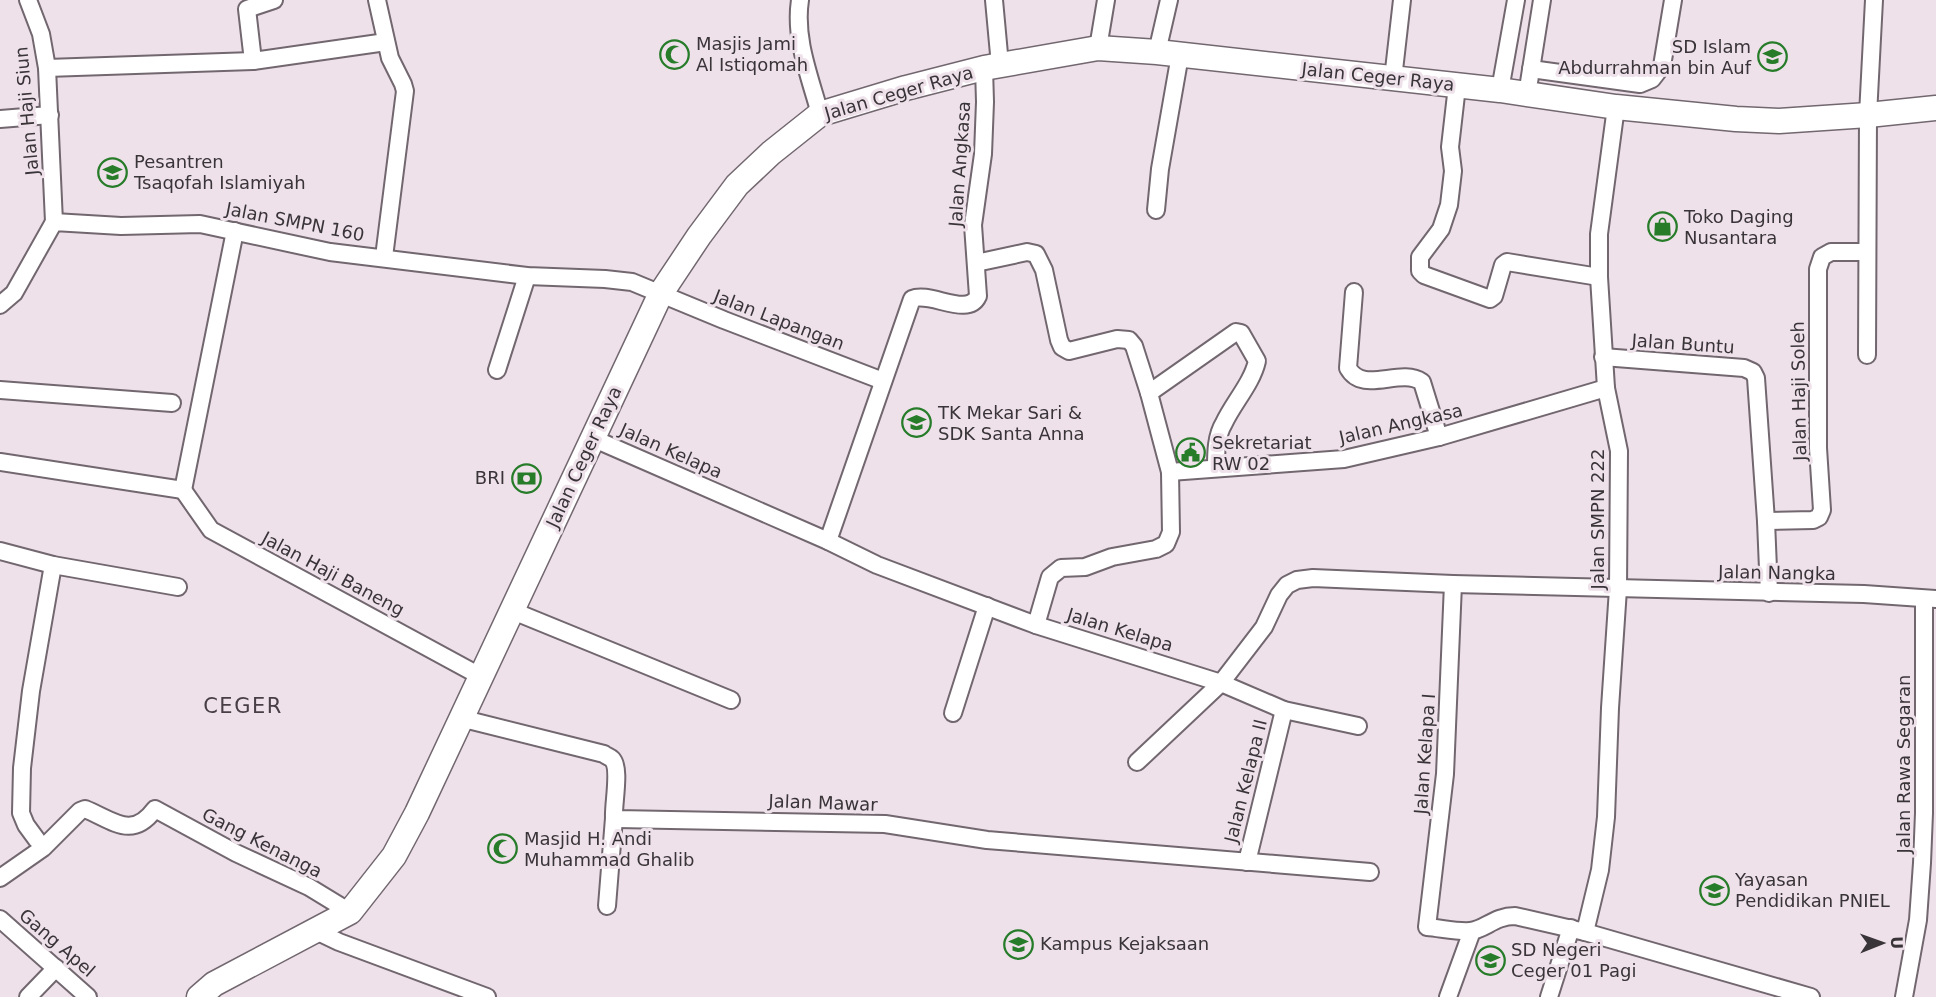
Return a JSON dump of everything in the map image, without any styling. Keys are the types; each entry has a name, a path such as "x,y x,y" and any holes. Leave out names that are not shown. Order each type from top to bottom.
{"main road":[{"name":"Jalan Ceger Raya","path":"213,993 350,912 381,876 417,813 661,293 737,185 771,153 820,114 906,88 992,67 1098,48 1168,53 1500,90 1616,107 1736,119 1779,121 1936,108"}],"street":[{"name":"Jalan Haji Siun","path":"28,0 40,34 47,68 54,222"},
{"path":"253,61 247,9 274,0"},
{"path":"377,0 390,58 404,84 405,91 384,257"},
{"path":"800,0 798,12 800,38 820,114"},
{"name":"Jalan Angkasa","path":"883,381 912,299 923,296 958,305 970,304 978,296 973,225 983,154 985,102 992,67 994,0"},
{"path":"1098,48 1106,0"},
{"path":"1156,210 1168,53 1169,0"},
{"path":"1394,79 1402,0"},
{"path":"1500,90 1516,0"},
{"path":"1527,95 1542,0"},
{"path":"1531,69 1640,84 1652,79 1662,66 1673,0"},
{"path":"1867,355 1868,115 1874,0"},
{"path":"47,68 253,61 386,42"},
{"path":"1457,86 1450,147 1453,171 1449,205 1441,228 1420,257 1420,271 1424,275 1490,299 1494,296 1503,265 1507,262 1599,277"},
{"name":"Jalan SMPN 222","path":"1549,997 1578,930 1600,870 1606,817 1618,589 1619,451 1606,388 1603,357 1599,234 1616,107"},
{"path":"0,119 50,115"},
{"path":"0,305 14,292 54,222"},
{"name":"Jalan SMPN 160","path":"54,222 121,226 200,224 330,252 527,276 632,282 661,293"},
{"path":"0,462 183,490 235,231"},
{"path":"976,263 1027,252 1036,254 1044,270 1062,347 1069,351 1118,339 1129,340 1134,346 1149,393 1170,472 1171,532 1166,544 1156,549 1112,557 1085,567 1061,568 1055,571 1050,577 1036,625"},
{"name":"Jalan Haji Soleh","path":"1766,521 1813,520 1819,517 1822,510 1818,447 1818,269 1821,257 1832,252 1866,252"},
{"path":"497,370 527,276"},
{"path":"1354,292 1348,368 1353,376 1362,381 1409,378 1422,382 1439,437"},
{"name":"Jalan Lapangan","path":"661,293 724,320 883,381"},
{"path":"1149,393 1236,332 1241,333 1257,361 1246,387 1222,425 1216,451 1216,468"},
{"name":"Jalan Buntu","path":"1603,357 1744,368 1753,372 1756,378 1766,521"},
{"path":"828,541 883,381"},
{"name":"Jalan Angkasa","path":"1170,472 1344,459 1439,437 1606,388"},
{"path":"0,390 172,403"},
{"name":"Jalan Kelapa","path":"592,438 828,541 877,565 1036,625 1221,682 1284,710 1358,726"},
{"name":"Jalan Haji Baneng","path":"183,490 211,530 480,676"},
{"path":"1766,521 1768,593"},
{"path":"0,551 53,565 178,587"},
{"path":"37,840 26,825 21,813 20,798 31,691 53,565"},
{"path":"1137,762 1221,682 1264,627 1279,595 1287,585 1297,580 1313,578 1618,589"},
{"name":"Jalan Kelapa I","path":"1453,584 1445,774 1427,927 1472,931"},
{"name":"Jalan Nangka","path":"1618,589 1864,594 1930,599"},
{"name":"Jalan Rawa Segaran","path":"1906,997 1929,863 1924,813 1930,599"},
{"path":"953,713 987,606"},
{"path":"513,611 731,700"},
{"name":"Jalan Kelapa II","path":"1247,862 1284,710"},
{"path":"460,718 604,754 613,760 617,770 607,906"},
{"name":"Gang Kenanga","path":"0,878 43,848 80,811 85,809 128,827 140,825 155,809 236,853 309,887 350,912"},
{"name":"Jalan Mawar","path":"614,818 885,824 987,840 1370,872"},
{"path":"1448,997 1472,931 1505,916 1515,916 1578,930 1811,997"},
{"name":"Gang Apel","path":"0,919 88,997"},
{"path":"316,931 339,942 487,997"},
{"path":"28,997 56,968"}],"place":[{"name":"Masjis Jami Al Istiqomah","path":"675,54"},
{"name":"SD Islam Abdurrahman bin Auf","path":"1772,57"},
{"name":"Pesantren Tsaqofah Islamiyah","path":"113,172"},
{"name":"Toko Daging Nusantara","path":"1663,227"},
{"name":"TK Mekar Sari & SDK Santa Anna","path":"917,423"},
{"name":"Sekretariat RW 02","path":"1191,453"},
{"name":"BRI","path":"526,478"},
{"name":"Masjid H. Andi Muhammad Ghalib","path":"503,849"},
{"name":"Yayasan Pendidikan PNIEL","path":"1714,890"},
{"name":"Kampus Kejaksaan","path":"1019,944"},
{"name":"SD Negeri Ceger 01 Pagi","path":"1490,960"}],"district":[{"name":"CEGER","path":"243,706"}]}
